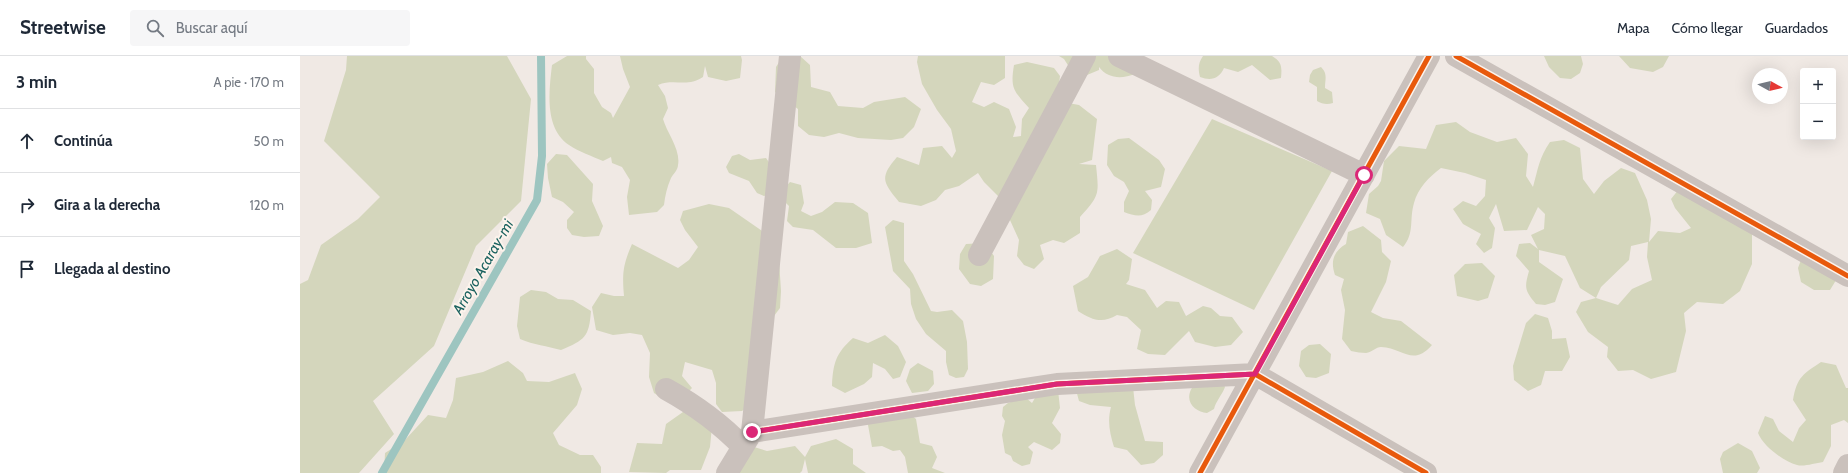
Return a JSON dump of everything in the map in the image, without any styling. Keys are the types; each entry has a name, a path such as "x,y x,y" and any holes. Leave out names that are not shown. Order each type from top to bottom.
{"street":[{"path":"727,473 747,440 790,56"},
{"path":"979,255 1086,56"},
{"path":"1119,56 1364,175"},
{"path":"1200,473 1429,56"},
{"path":"1456,56 1848,276"},
{"path":"666,389 692,403 724,428 747,440 1057,384 1255,374 1426,473"},
{"path":"1844,473 1848,465"}],"green space":[{"path":"347,56 507,56 531,99 521,201 476,246 434,346 373,401 394,434 359,473 300,473 300,284 308,280 321,245 358,219 380,197 324,141 346,70"},
{"path":"567,56 586,56 586,59 594,69 594,93 602,107 611,113 613,118 630,87 620,56 741,56 740,78 726,81 708,77 705,66 703,77 697,80 686,83 670,82 658,85 665,96 668,108 663,119 676,148 678,167 667,188 664,205 657,212 629,215 627,197 630,180 622,167 612,163 611,157 603,161 581,152 561,138 555,129 549,97 552,65"},
{"path":"783,56 800,56 810,65 811,87 830,92 838,106 863,108 874,102 905,97 921,109 914,127 903,138 891,140 858,138 839,133 824,137 809,135 798,126 798,109 775,92 776,67"},
{"path":"918,56 1005,56 1005,78 994,85 981,82 972,102 984,107 994,102 1009,109 1016,127 1013,137 1021,136 1022,119 1029,108 1014,89 1014,65 1027,62 1054,68 1060,76 1057,101 1079,105 1097,119 1092,160 1079,164 1096,165 1098,188 1095,199 1080,217 1080,233 1064,243 1053,240 1040,245 1044,259 1034,269 1024,265 1017,256 1019,240 1000,198 984,182 978,173 959,186 945,190 936,200 921,206 899,202 889,189 885,180 887,170 897,157 919,165 923,148 942,146 952,158 956,151 951,129 937,110 922,84 917,62"},
{"path":"1059,56 1143,56 1135,74 1125,77 1116,77 1107,74 1099,67 1099,70 1087,75 1071,70 1064,59"},
{"path":"1203,56 1272,56 1278,60 1281,65 1281,78 1270,80 1252,65 1238,72 1224,68 1220,75 1211,79 1200,77 1199,64"},
{"path":"1544,56 1581,56 1583,64 1580,73 1571,79 1560,78 1549,67"},
{"path":"1619,56 1669,56 1663,67 1653,72 1630,68"},
{"path":"1321,67 1326,79 1325,88 1332,92 1333,103 1325,104 1317,101 1317,87 1309,82 1310,75 1313,70"},
{"path":"1212,119 1332,171 1254,310 1133,253"},
{"path":"1456,122 1470,132 1497,142 1516,138 1528,154 1526,176 1533,187 1541,159 1546,148 1550,142 1564,140 1580,148 1583,179 1594,194 1604,181 1621,168 1635,173 1647,200 1651,219 1649,242 1658,231 1680,233 1691,228 1675,208 1671,199 1683,184 1752,230 1752,264 1740,291 1723,304 1697,302 1684,313 1686,331 1676,372 1651,379 1633,370 1618,371 1607,357 1608,347 1588,332 1576,312 1581,302 1596,298 1580,288 1565,256 1539,250 1539,262 1563,279 1555,302 1545,305 1536,304 1526,289 1529,271 1516,256 1519,244 1530,243 1538,249 1531,235 1544,229 1545,214 1538,207 1527,230 1504,231 1496,204 1489,218 1495,228 1492,248 1484,253 1476,244 1481,234 1463,224 1453,209 1463,201 1476,206 1485,196 1486,180 1465,173 1441,168 1437,171 1424,183 1418,192 1413,209 1409,237 1403,247 1386,235 1380,219 1366,213 1369,194 1381,181 1384,161 1399,146 1426,149 1436,125","holes":["1648,242 1647,257 1652,280 1632,289 1618,305 1596,298 1601,287 1629,260 1631,246"]},
{"path":"1129,138 1159,160 1165,169 1161,187 1145,191 1152,200 1151,210 1148,213 1141,215 1124,212 1124,202 1129,191 1124,182 1114,176 1107,165 1108,145 1118,139"},
{"path":"556,154 567,155 593,184 592,201 603,226 599,236 584,237 572,235 567,228 567,220 574,212 563,202 552,197 548,178 547,164"},
{"path":"739,154 750,160 766,158 775,171 772,194 764,196 757,193 749,181 729,173 726,167 732,156"},
{"path":"790,182 801,185 804,203 801,211 811,216 822,212 835,202 853,203 868,213 872,243 856,248 836,248 813,230 793,227 787,221 789,206 783,200 781,192"},
{"path":"709,204 729,208 768,235 779,260 781,291 780,308 768,324 753,403 742,411 722,412 716,404 716,383 712,370 685,362 682,376 692,388 679,401 667,401 654,393 649,377 650,353 642,335 630,333 613,335 596,330 592,307 601,293 614,296 624,296 624,269 632,244 678,268 689,260 698,247 685,230 680,220 683,211"},
{"path":"893,220 904,223 904,261 913,274 931,311 937,312 952,310 963,321 967,342 968,369 964,377 956,378 949,375 946,362 946,351 926,334 916,319 911,304 910,289 893,271 885,227"},
{"path":"1363,226 1381,240 1382,252 1391,261 1386,282 1371,312 1383,318 1401,321 1432,345 1419,355 1408,355 1389,348 1381,347 1366,353 1351,351 1342,339 1345,310 1341,290 1344,279 1335,275 1333,261 1336,253 1346,244 1348,232"},
{"path":"985,243 994,256 993,279 981,286 970,284 959,269 960,254 966,244"},
{"path":"1117,249 1132,259 1129,280 1126,284 1145,290 1157,308 1166,301 1179,302 1186,316 1203,306 1211,308 1220,316 1232,317 1243,332 1231,345 1215,347 1195,342 1189,331 1165,355 1148,354 1137,349 1141,330 1127,317 1117,315 1112,318 1097,320 1078,311 1073,286 1088,277 1100,256"},
{"path":"1801,260 1838,277 1830,290 1814,290 1801,282 1798,268"},
{"path":"1482,263 1495,276 1488,298 1478,301 1457,296 1454,275 1465,264"},
{"path":"531,290 546,292 558,299 573,300 591,311 589,327 581,340 561,350 520,339 517,326 520,297"},
{"path":"1535,314 1548,318 1552,331 1552,339 1566,338 1570,357 1562,371 1545,371 1541,385 1528,391 1514,380 1513,366 1526,323"},
{"path":"885,335 898,346 906,362 900,377 893,379 885,369 873,363 872,377 864,384 845,393 832,386 833,371 836,359 847,343 853,338 868,343"},
{"path":"1320,344 1331,354 1329,373 1316,378 1306,377 1299,366 1301,351 1309,345"},
{"path":"508,361 523,373 527,381 549,382 575,373 582,389 577,405 553,433 559,445 580,455 593,455 601,467 601,473 384,473 385,453 405,440 428,415 446,418 453,400 456,378 483,372"},
{"path":"1821,362 1836,365 1846,388 1848,388 1848,423 1844,420 1831,425 1831,446 1823,462 1797,465 1786,460 1769,448 1758,433 1765,416 1773,419 1779,431 1793,442 1799,428 1806,420 1793,400 1797,386 1805,373"},
{"path":"918,363 933,371 934,384 928,391 912,393 906,381 910,369"},
{"path":"1219,376 1225,387 1214,409 1207,413 1193,407 1189,396 1195,384 1202,377"},
{"path":"1133,387 1135,405 1145,441 1163,442 1163,455 1154,463 1141,465 1127,450 1114,447 1111,437 1109,417 1111,407 1090,405 1079,401 1076,390"},
{"path":"1058,390 1060,408 1052,423 1061,434 1060,443 1052,450 1034,442 1028,447 1033,452 1030,464 1022,466 1013,461 1011,456 1005,453 1002,435 1005,421 1002,416 1003,407 1008,403 1025,397 1032,403 1035,398"},
{"path":"870,407 902,408 916,419 920,443 932,446 937,457 932,468 945,473 908,473 905,457 900,450 893,451 882,446 872,447 868,425"},
{"path":"699,408 712,426 710,447 701,470 670,470 666,473 629,472 637,443 662,444 666,424 683,412"},
{"path":"836,439 853,449 853,464 866,473 808,473 805,459 802,471 800,473 738,473 744,444 767,451 795,446 805,457 811,446"},
{"path":"1738,443 1752,451 1760,468 1757,473 1723,473 1720,459 1723,452"}],"waterway":[{"name":"Arroyo Acaray-mi","path":"382,473 537,200 542,156 541,56"}],"cycle path":[{"path":"1200,473 1429,56"},
{"path":"1456,56 1848,276"},
{"path":"752,432 1057,384 1255,374 1426,473"}],"route":[{"path":"752,432 1057,384 1255,374 1364,175"}]}
